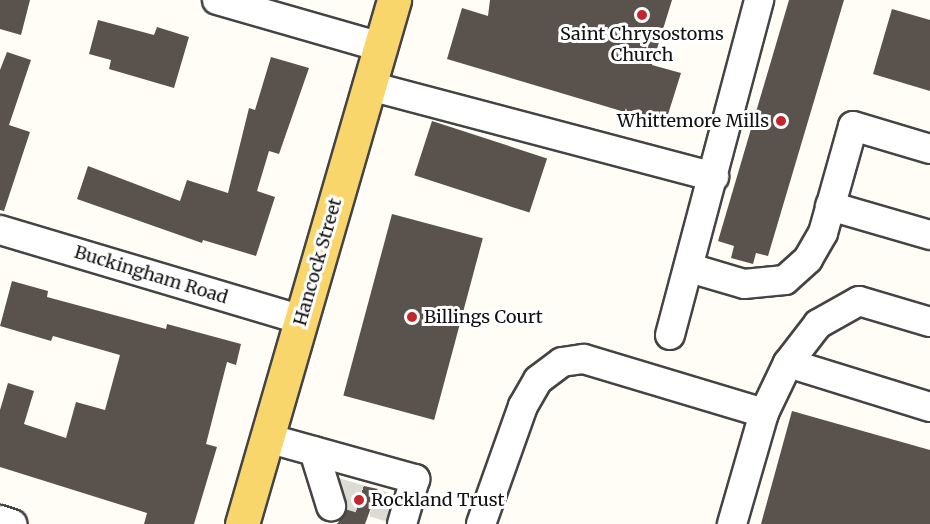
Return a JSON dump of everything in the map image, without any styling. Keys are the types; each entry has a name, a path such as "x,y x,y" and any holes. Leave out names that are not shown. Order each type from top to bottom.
{"main road":[{"name":"Hancock Street","path":"243,524 394,0"}],"street":[{"path":"217,0 279,9 381,47"},
{"path":"670,335 690,268 759,0"},
{"path":"370,86 714,177"},
{"path":"690,268 744,284 785,280 808,259 823,233 853,126 930,149"},
{"path":"830,207 930,235"},
{"name":"Buckingham Road","path":"0,230 301,320"},
{"path":"732,524 764,413 788,363 818,324 859,301 930,322"},
{"path":"482,524 523,406 538,380 562,362 584,359 764,413"},
{"path":"788,363 930,407"},
{"path":"267,438 415,479 395,519"},
{"path":"315,451 332,498"},
{"path":"0,520 12,524"}],"building":[{"path":"0,0 30,0 21,35 0,29"},
{"path":"490,0 672,0 652,65 681,73 665,124 447,59 462,8 488,16"},
{"name":"Whittemore Mills","path":"789,0 844,0 768,256 756,253 753,264 731,258 734,246 718,241"},
{"path":"892,9 930,20 930,91 873,74"},
{"path":"98,20 154,35 157,27 189,37 174,88 109,69 111,60 89,54"},
{"path":"7,52 31,60 9,125 30,132 4,211 0,210 0,70"},
{"path":"271,57 309,68 279,154 269,151 257,191 275,197 256,256 203,240 202,243 77,199 88,166 180,201 187,180 228,193 249,108 255,110"},
{"path":"432,121 547,158 529,213 414,175"},
{"name":"Billings Court","path":"392,214 483,238 434,420 343,396"},
{"path":"12,281 48,291 47,297 166,329 167,324 241,344 236,365 227,362 206,444 217,447 194,524 144,524 147,513 0,467 0,410 8,383 34,391 24,424 66,438 76,402 105,410 120,355 53,336 51,341 0,326"},
{"path":"792,411 930,450 930,524 761,524"},
{"name":"Rockland Trust","path":"350,483 378,489 365,524 337,524 347,510"}],"tunnel":[{"path":"333,491 394,509"}],"place":[{"name":"Saint Chrysostoms Church","path":"642,15"},
{"name":"Whittemore Mills","path":"781,121"},
{"name":"Billings Court","path":"412,317"},
{"name":"Rockland Trust","path":"359,500"}]}
